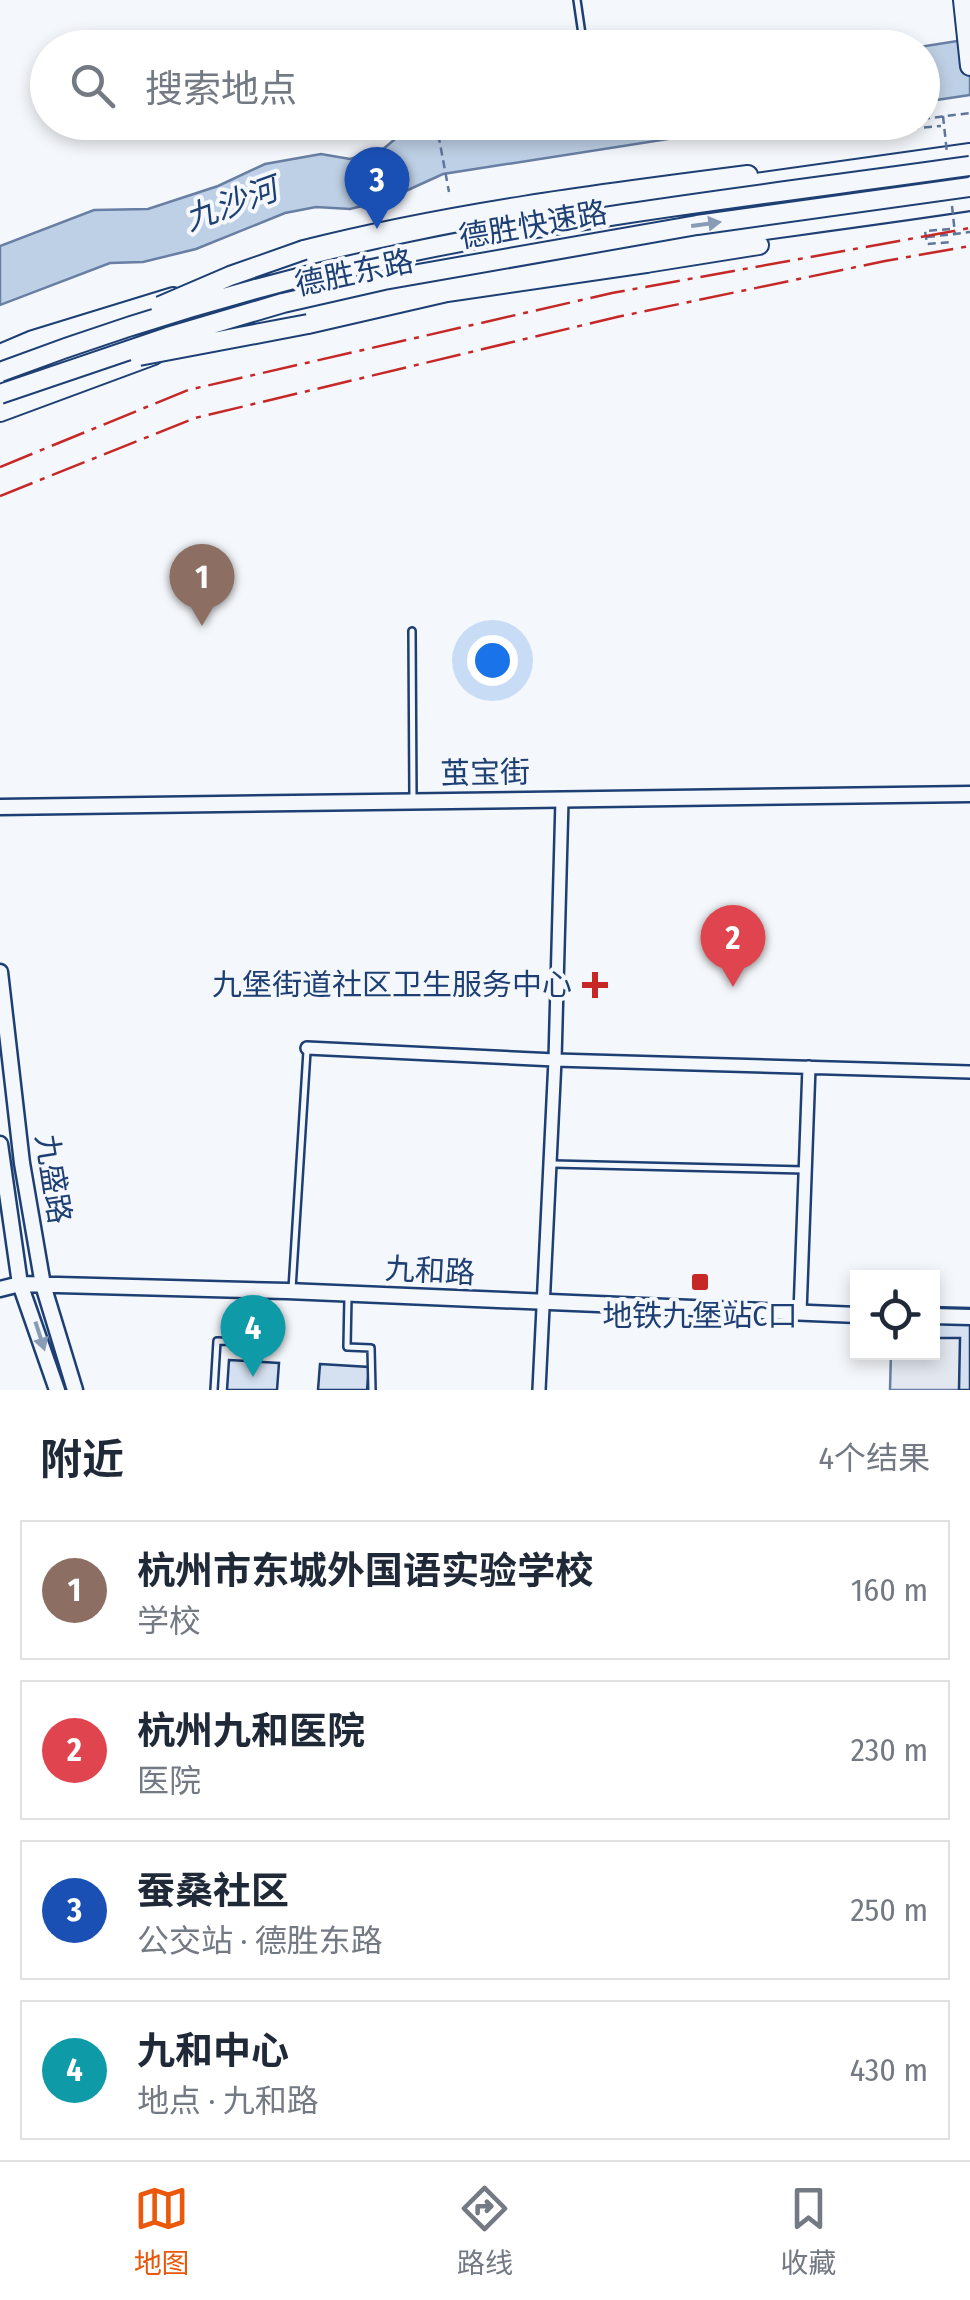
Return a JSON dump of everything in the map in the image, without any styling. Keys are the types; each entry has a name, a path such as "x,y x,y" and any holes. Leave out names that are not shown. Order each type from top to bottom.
{"main road":[{"path":"963,0 970,66"},
{"name":"德胜东路","path":"0,354 165,299 463,224 970,153"},
{"name":"德胜快速路","path":"0,372 182,310 414,250 546,227 970,166"},
{"path":"63,348 230,276 304,250 374,232 600,194 748,175 862,168"},
{"name":"德胜快速路","path":"0,394 244,314 384,280 697,224 970,187"},
{"name":"德胜东路","path":"0,412 150,356 269,320 396,292 573,260 970,201"},
{"path":"84,365 264,334 446,292 970,210"}],"street":[{"name":"茧宝街","path":"0,807 970,794"},
{"path":"539,1390 555,1060 562,800"},
{"name":"九盛路","path":"0,972 22,1163 43,1285 75,1390"},
{"path":"307,1048 555,1060 970,1072"},
{"path":"800,1314 809,1067"},
{"name":"九盛路","path":"0,1144 20,1284 57,1390"},
{"name":"九和路","path":"0,1289 20,1284 292,1291 850,1315"},
{"path":"940,1316 970,1316"}],"lane":[{"path":"577,0 581,30"},
{"path":"412,632 413,802"},
{"path":"292,1291 307,1048"},
{"path":"550,1164 805,1170"},
{"path":"214,1390 218,1342 250,1342 252,1290"},
{"path":"348,1294 347,1347 371,1348 372,1390"}],"path":[{"path":"940,116 970,113"},
{"path":"440,140 450,192"},
{"path":"950,229 925,231 927,244 953,242"},
{"path":"926,237 955,234"}],"shaded area":[{"path":"940,1328 970,1329 966,1390 890,1390 891,1360 940,1360"}],"water":[{"path":"970,39 970,95 940,99 940,44"},
{"name":"九沙河","path":"394,140 662,140 443,174 386,200 350,209 316,207 285,213 196,249 143,262 110,263 0,305 0,246 94,210 148,209 218,186 265,164 321,154 350,159 382,150"}],"building":[{"path":"940,1307 970,1308 970,1390 959,1390 960,1338 940,1338"},
{"path":"229,1360 279,1363 277,1390 227,1390"},
{"path":"320,1364 369,1367 367,1390 318,1390"}],"power":[{"path":"0,467 188,390 612,293 970,228"},
{"path":"0,496 195,418 617,317 970,246"}],"place":[{"name":"蚕桑社区","path":"377,229"},
{"name":"杭州市东城外国语实验学校","path":"202,626"},
{"name":"九堡街道社区卫生服务中心","path":"595,985"},
{"name":"杭州九和医院","path":"733,987"},
{"name":"地铁九堡站C口","path":"700,1282"},
{"name":"九和中心","path":"253,1377"}]}
